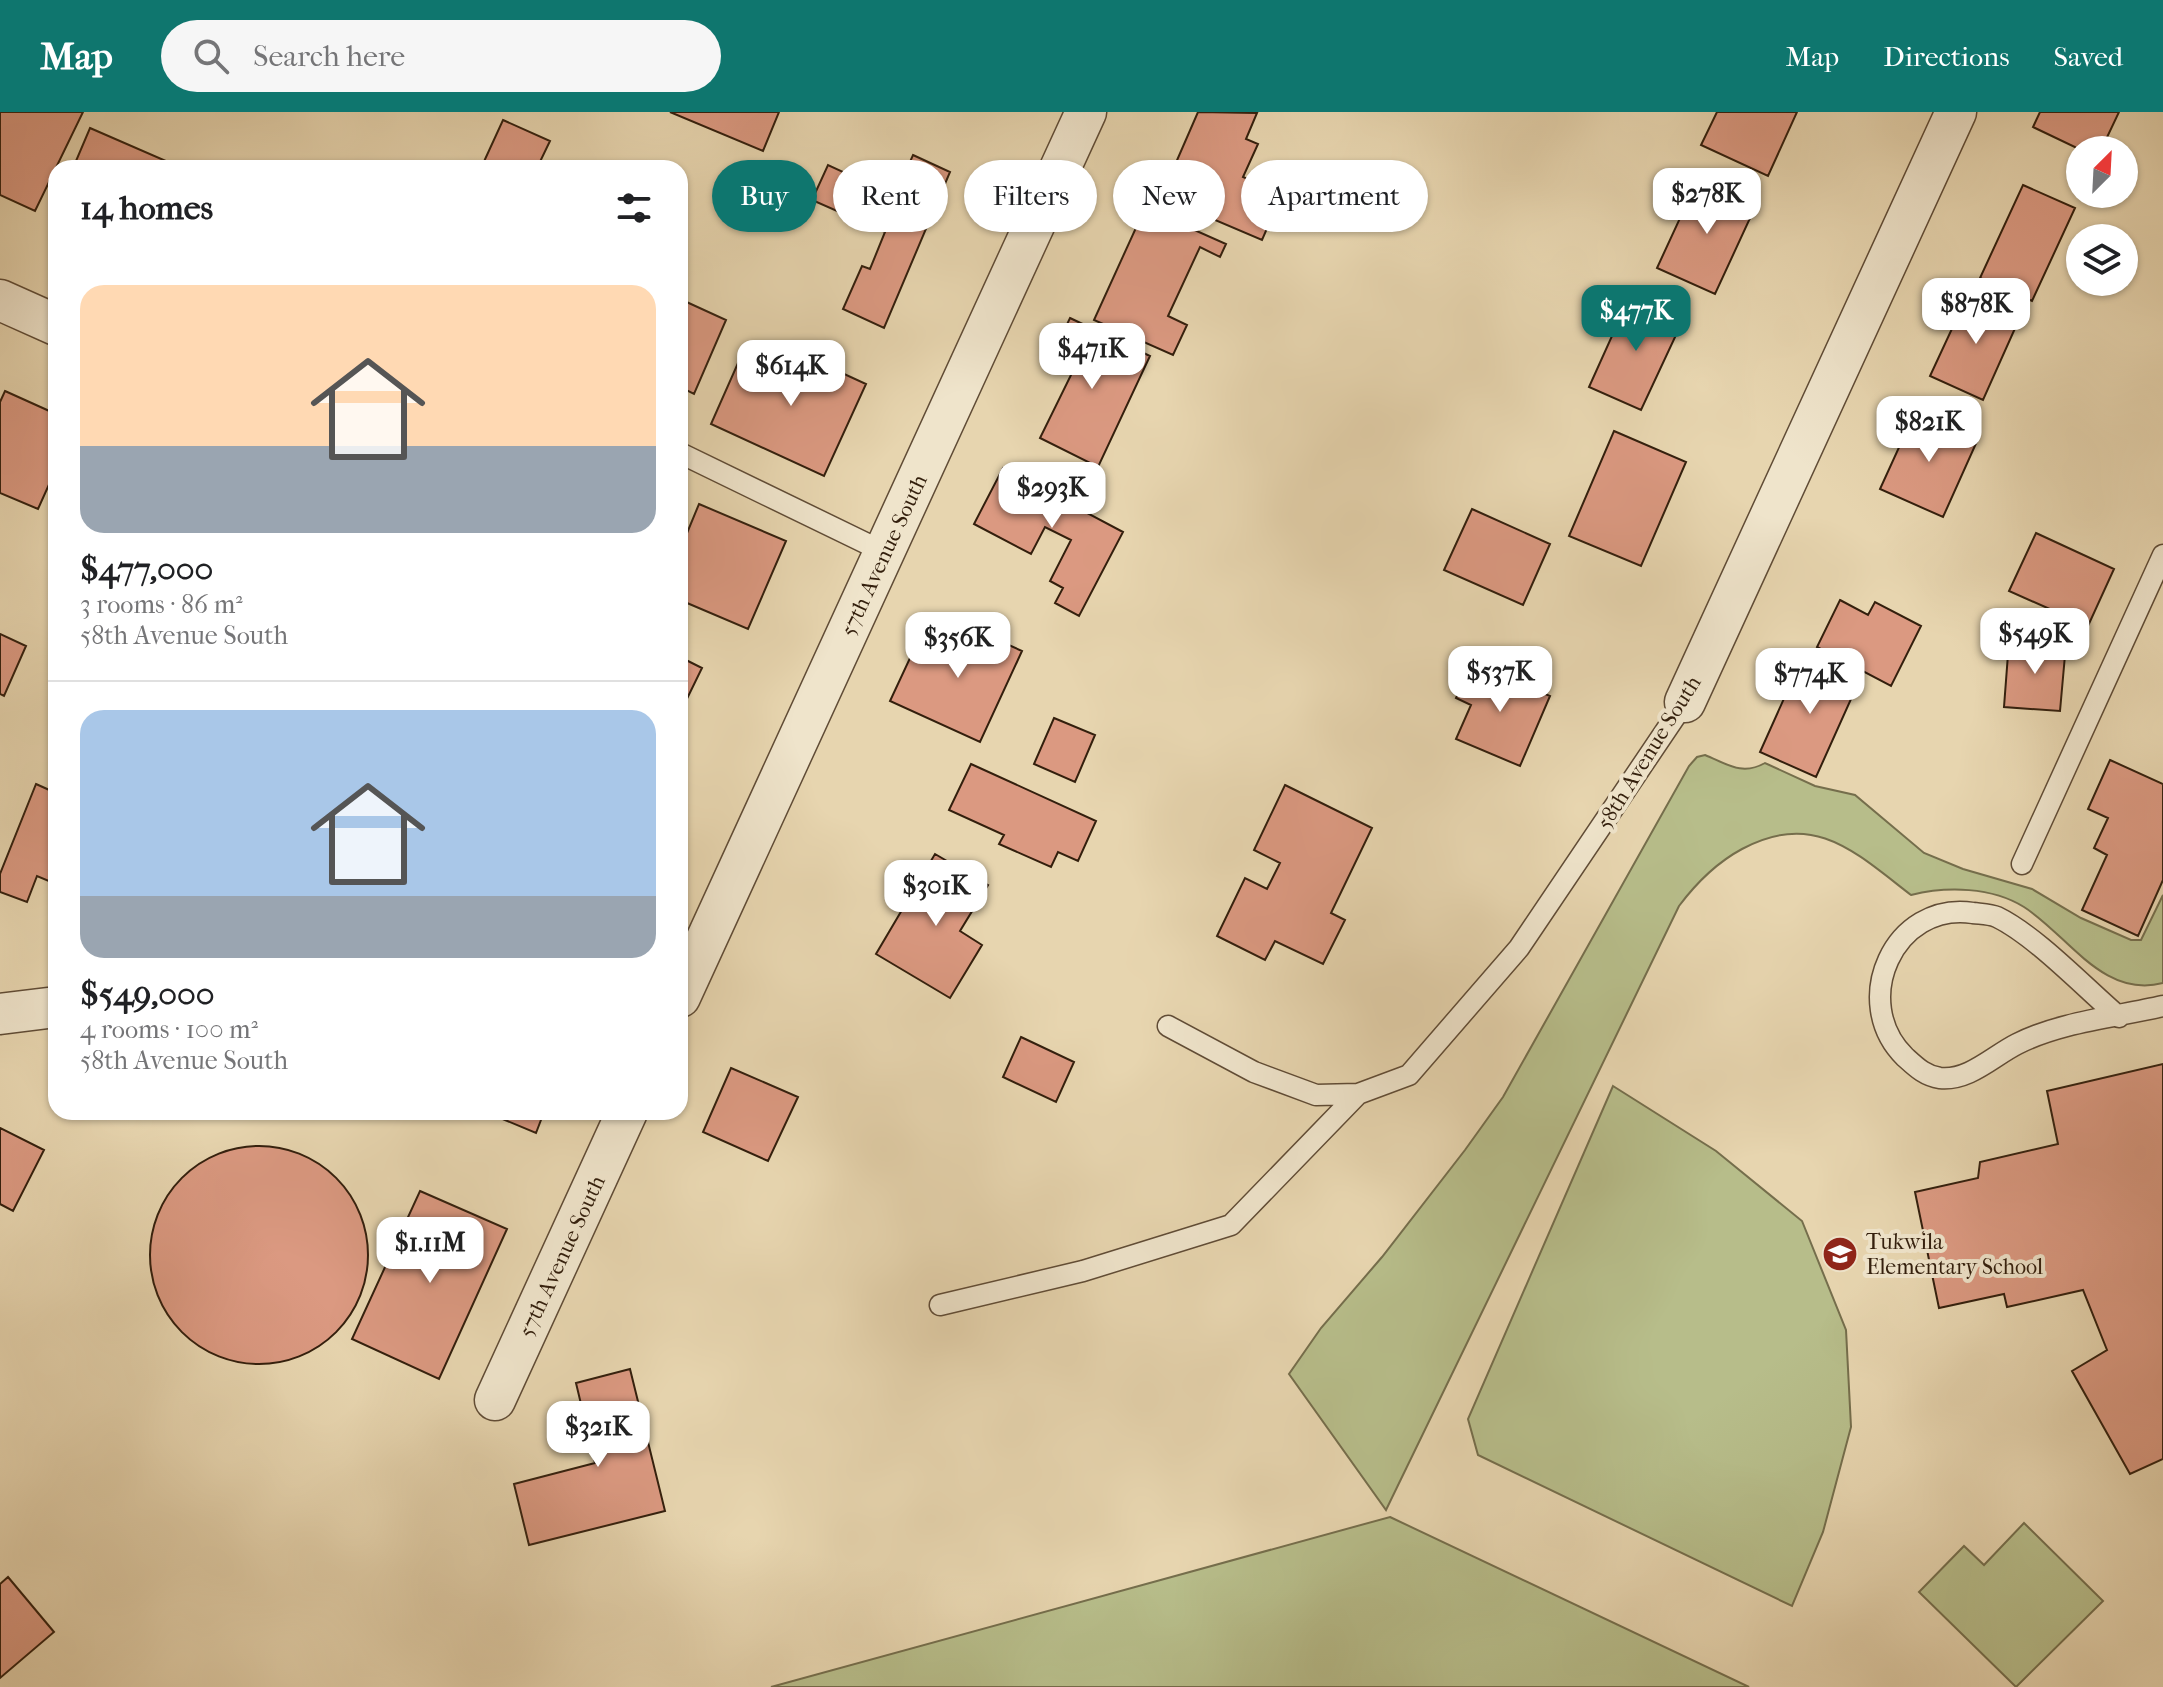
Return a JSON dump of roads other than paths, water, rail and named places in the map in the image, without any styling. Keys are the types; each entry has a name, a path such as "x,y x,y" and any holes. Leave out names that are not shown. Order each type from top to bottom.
{"street":[{"name":"58th Avenue South","path":"1685,702 1956,112"},
{"name":"57th Avenue South","path":"688,980 884,552 1073,116"},
{"path":"0,300 48,321"},
{"path":"0,1014 48,1008"},
{"name":"57th Avenue South","path":"495,1400 623,1120"}],"lane":[{"path":"688,457 884,552"},
{"path":"2022,864 2163,555"},
{"name":"58th Avenue South","path":"1168,1026 1254,1072 1316,1095 1358,1094 1409,1075 1519,948 1685,702"},
{"path":"2119,1017 1996,916 1966,912 1941,913 1915,925 1896,942 1879,988 1882,1021 1896,1047 1921,1072 1941,1078 1964,1075 2037,1035 2119,1017 2163,1006"},
{"path":"940,1305 1083,1271 1231,1225 1358,1094"}],"place":[{"name":"Tukwila Elementary School","path":"1840,1254"}]}
